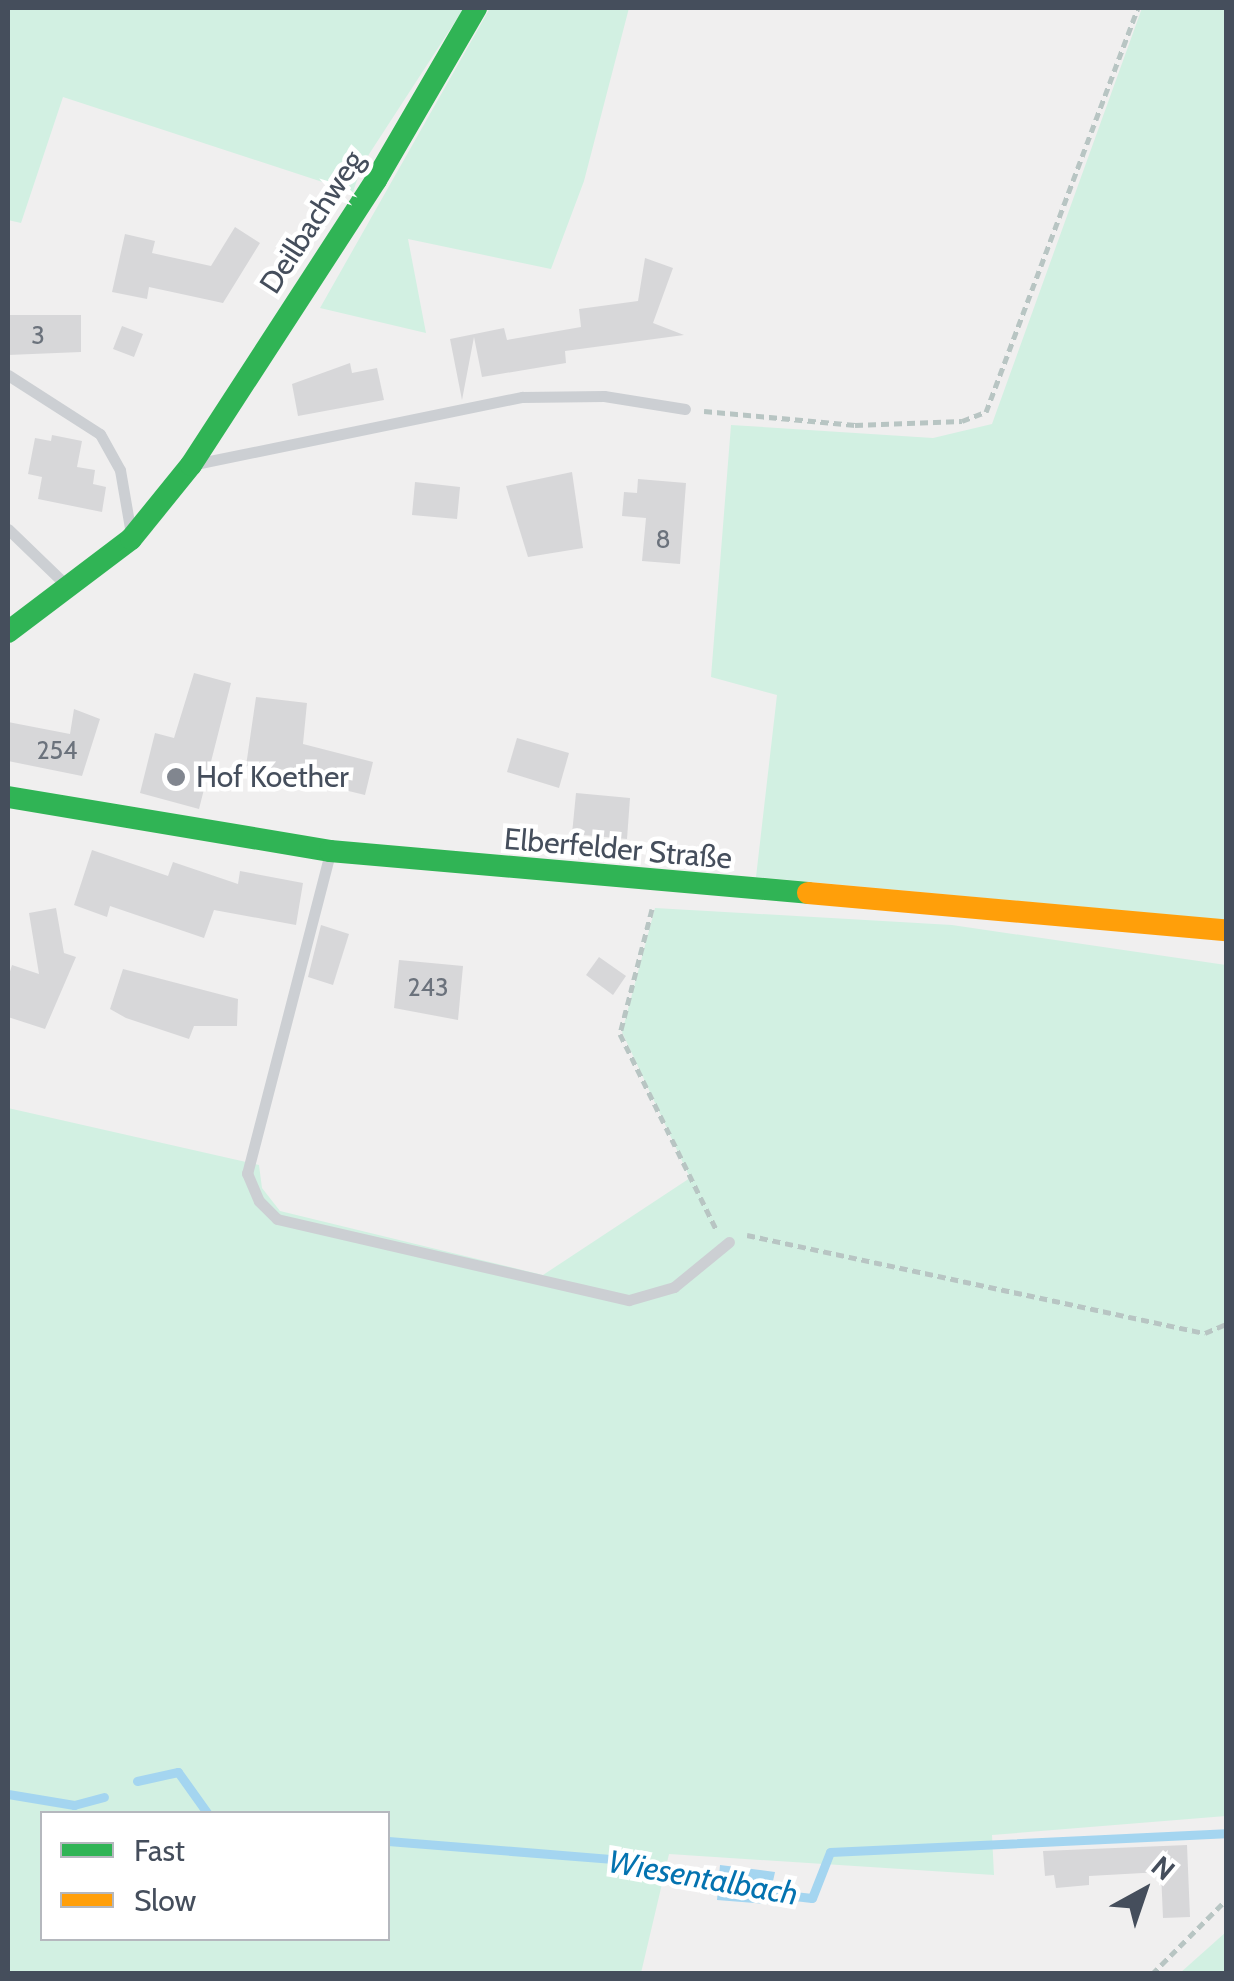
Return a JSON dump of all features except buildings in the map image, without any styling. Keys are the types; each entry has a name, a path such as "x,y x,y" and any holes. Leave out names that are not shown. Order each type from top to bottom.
{"main road":[{"name":"Deilbachweg","path":"8,632 131,539 191,465 376,180 476,8"},
{"name":"Elberfelder Straße","path":"8,797 330,851 1226,930"}],"lane":[{"path":"8,375 100,434 120,470 131,539"},
{"path":"191,465 522,397 604,396 685,409"},
{"path":"8,529 70,588"},
{"path":"330,851 247,1173 258,1201 276,1218 629,1300 674,1287 728,1242"}],"path":[{"path":"685,409 856,424 962,421 986,412 1138,8"},
{"path":"652,908 620,1034 710,1227 1205,1333 1226,1324"},
{"path":"1152,1974 1226,1900"}],"green space":[{"path":"8,8 464,8 362,165 353,192 63,97 21,223 8,220"},
{"path":"490,8 629,8 584,181 551,269 408,239 426,333 320,308"},
{"path":"1142,8 1226,8 1226,920 756,877 777,695 711,677 731,425 933,438 992,424"},
{"path":"655,908 952,925 1226,965 1226,1816 992,1835 994,1875 669,1854 641,1973 8,1974 8,1108 259,1165 262,1188 280,1211 543,1275 690,1178 622,1032"},
{"path":"1226,1932 1226,1973 1180,1973"}],"water":[{"path":"720,1865 775,1872 768,1904 717,1900"}],"waterway":[{"name":"Wiesentalbach","path":"137,1781 178,1772 206,1811"},
{"name":"Wiesentalbach","path":"8,1794 74,1805 104,1797"},
{"name":"Wiesentalbach","path":"760,1892 812,1898 830,1852 1226,1833"},
{"name":"Wiesentalbach","path":"390,1841 610,1859 725,1886"}],"traffic: fast":[{"path":"8,632 131,539 191,465 376,180 476,8"},
{"path":"8,797 330,851 808,893"}],"traffic: slow":[{"path":"808,893 1226,930"}],"place":[{"name":"Hof Koether","path":"176,777"}]}
